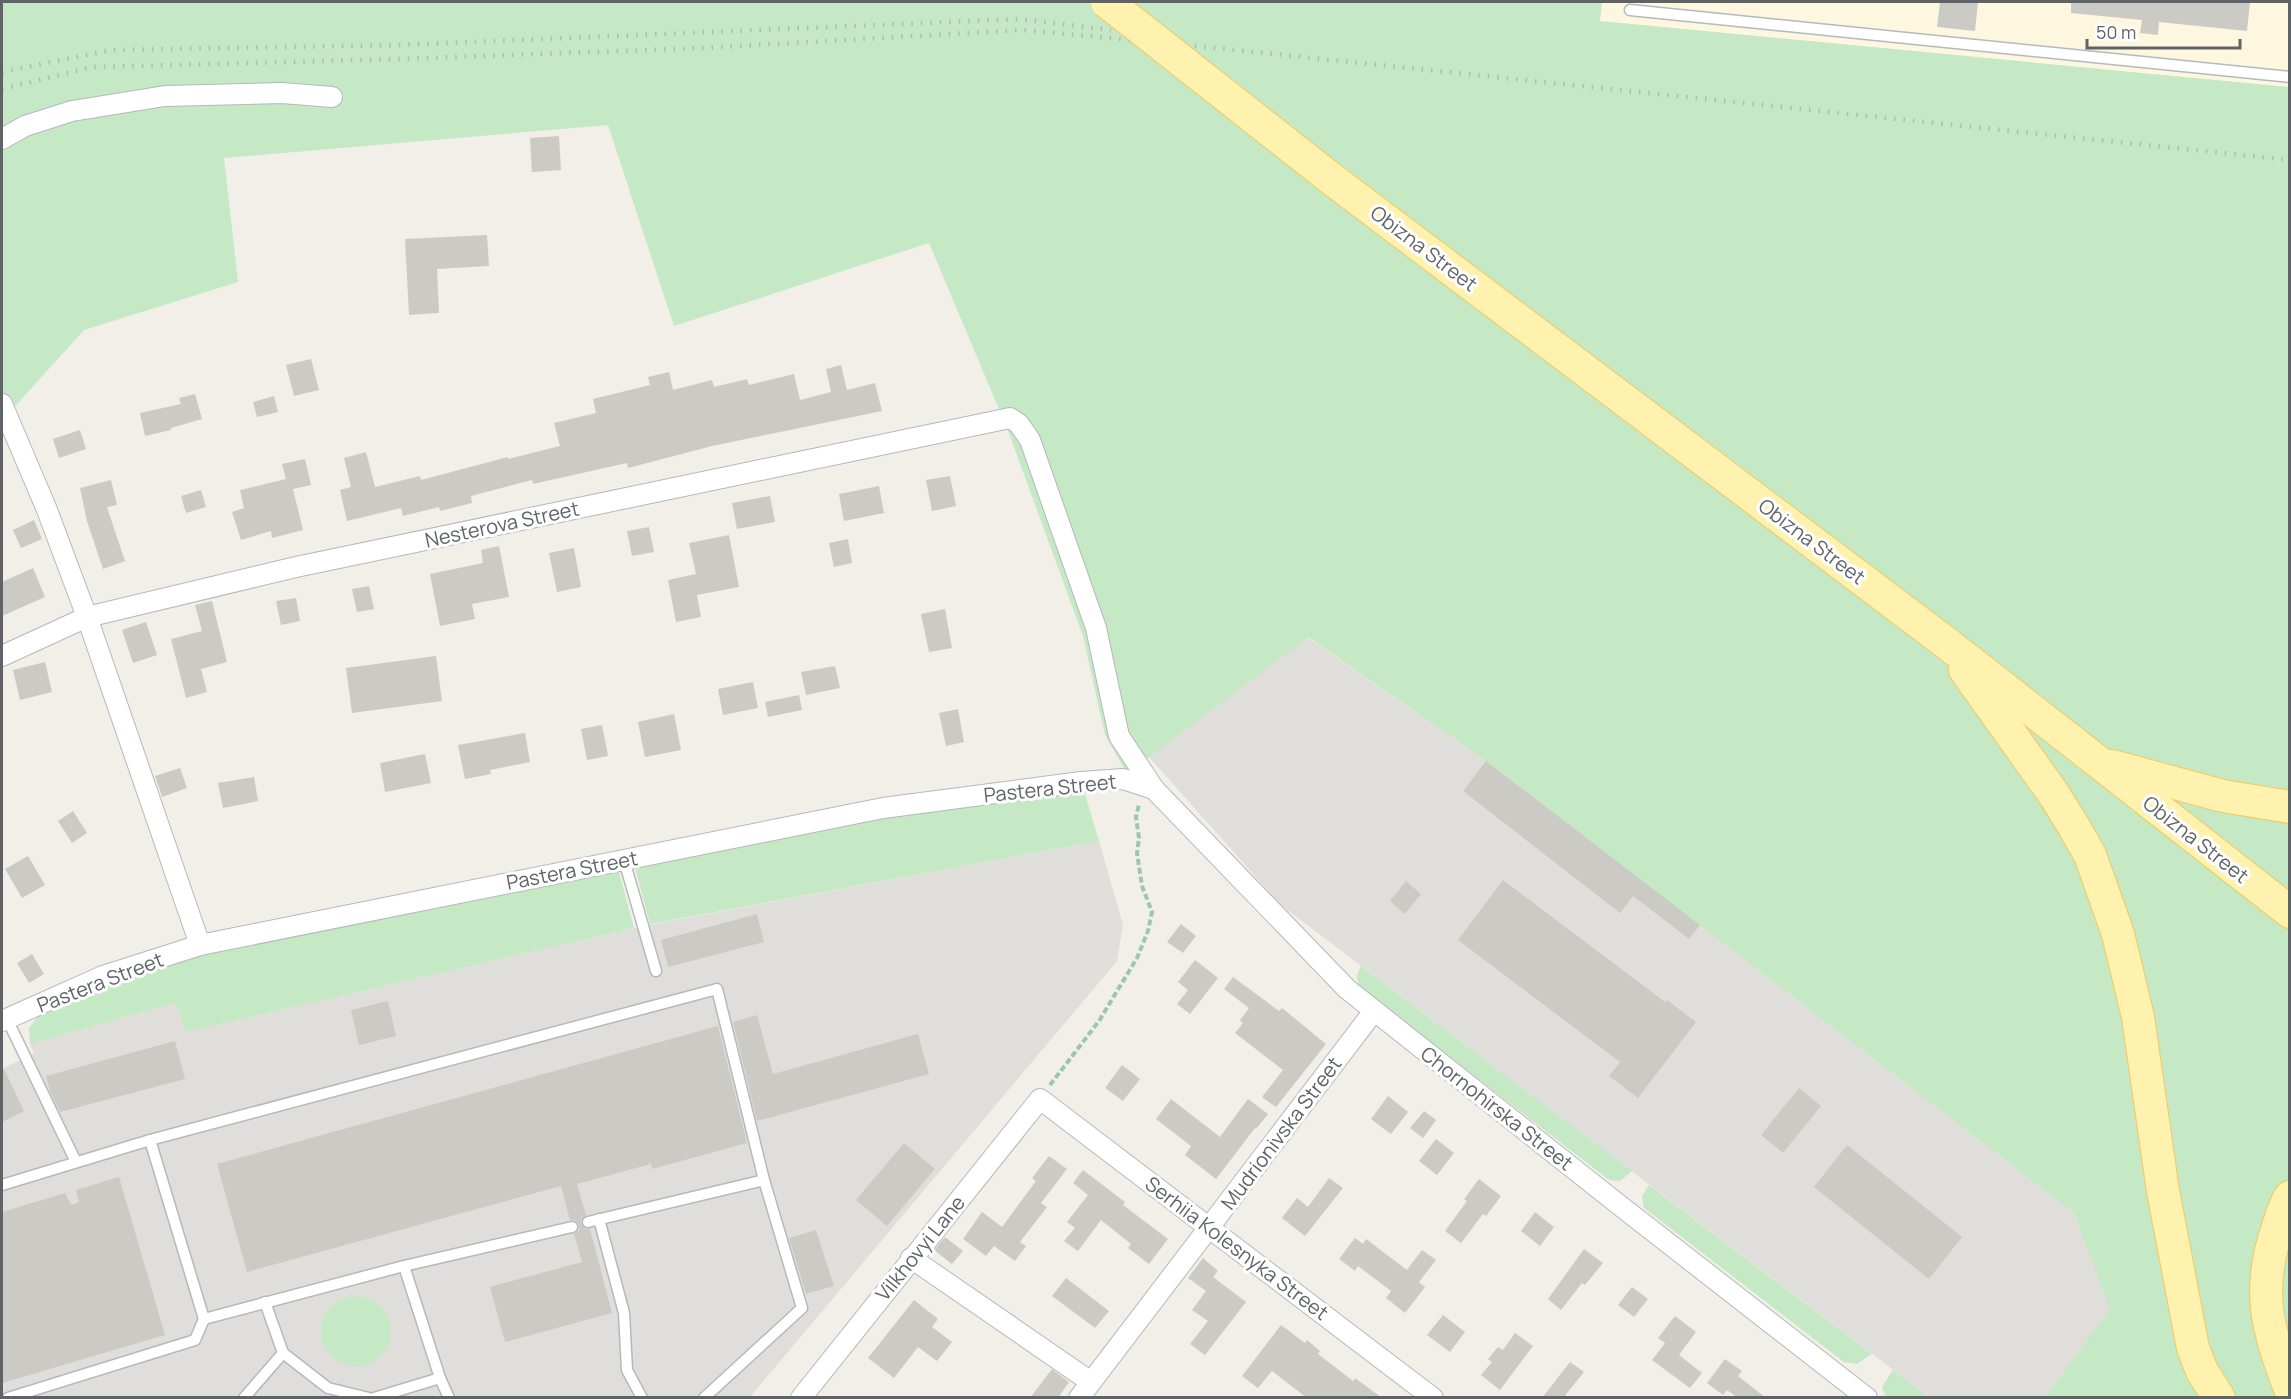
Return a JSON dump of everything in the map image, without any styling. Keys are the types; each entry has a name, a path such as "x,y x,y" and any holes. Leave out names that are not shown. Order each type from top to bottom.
{"main road":[{"name":"Obizna Street","path":"1107,2 1329,177 1945,642 2289,912"},
{"path":"1945,642 2055,796 2090,855 2118,934 2138,1017 2163,1191 2193,1348 2202,1371 2220,1398"},
{"path":"2100,763 2223,796 2289,807"},
{"path":"2289,1197 2268,1260 2266,1294 2268,1324 2289,1389"}],"street":[{"path":"2,139 24,126 72,111 165,96 282,93 332,97"},
{"path":"2,404 47,510 87,617 200,945"},
{"name":"Nesterova Street","path":"2,656 87,617 296,567 1010,417"},
{"name":"Chornohirska Street","path":"1010,417 1019,424 1030,441 1096,628 1119,736 1154,789 1332,974 1374,1011 1867,1398"},
{"name":"Pastera Street","path":"4,1020 103,976 200,945 883,808 1092,781 1123,779 1154,789"},
{"name":"Mudrionivska Street","path":"1085,1390 1374,1011"},
{"name":"Serhiia Kolesnyka Street","path":"1040,1099 1434,1398"},
{"name":"Vilkhovyi Lane","path":"801,1398 1040,1099"},
{"path":"911,1258 1085,1390"}],"lane":[{"path":"1630,10 2289,77"},
{"path":"624,860 656,971"},
{"path":"2,1185 150,1140 717,989 764,1180 802,1308 704,1398"},
{"path":"4,1020 76,1162"},
{"path":"8,1398 195,1340 204,1318 150,1140"},
{"path":"642,1398 627,1370 624,1313 593,1221 764,1180"},
{"path":"204,1318 404,1266 572,1227"},
{"path":"404,1266 440,1378 449,1398"},
{"path":"266,1302 283,1353 328,1388 369,1398"},
{"path":"244,1398 283,1353"},
{"path":"374,1398 440,1378"}],"path":[{"path":"1040,1099 1099,1021 1137,958 1148,931 1152,912 1142,886 1137,853 1139,838 1136,817 1139,803 1154,789"}],"shaded area":[{"path":"1602,2 2289,2 2289,87 1599,21"},
{"path":"1307,637 1486,761 2074,1213 2111,1309 2045,1397 1929,1397 1281,905 1149,757"},
{"path":"1099,841 1123,925 1117,961 750,1397 2,1398 2,1069 34,1053 30,1044 176,1003 186,1032 643,926"}],"green space":[{"path":"2,2 1602,2 1600,21 2289,87 2289,1397 2045,1397 2110,1309 2074,1213 1486,761 1308,637 1127,774 1105,735 1083,636 1007,428 929,243 674,326 608,125 224,158 238,282 84,330 7,415 2,414"},
{"path":"1084,791 1099,841 650,924 635,868 883,818"},
{"path":"619,872 634,928 186,1032 176,1003 30,1044 29,1028 41,1012 103,985 202,954"},
{"path":"1361,966 1632,1171 1620,1181 1609,1180 1358,986 1357,975"},
{"path":"1649,1185 1872,1354 1857,1364 1844,1362 1644,1208 1642,1196"},
{"path":"356,1296 369,1299 381,1306 388,1318 391,1331 388,1344 381,1356 369,1363 356,1366 343,1363 331,1356 324,1344 321,1331 324,1318 331,1306 343,1299"},
{"path":"1893,1370 1929,1397 1886,1397 1882,1387"}],"building":[{"path":"1940,2 1978,2 1975,31 1937,27"},
{"path":"2071,2 2250,2 2247,31 2159,22 2158,35 2140,33 2142,20 2071,13"},
{"path":"559,136 561,170 532,172 530,138"},
{"path":"487,235 489,266 437,269 439,313 409,315 405,239"},
{"path":"311,359 319,390 294,396 286,365"},
{"path":"841,365 847,390 875,383 882,411 712,446 628,468 627,463 533,484 532,480 471,496 472,503 440,511 439,507 403,516 401,508 347,521 340,490 351,487 344,458 366,452 375,487 420,476 421,480 560,446 554,423 596,413 593,399 650,385 648,377 669,372 673,390 712,380 714,387 747,379 749,385 794,374 800,400 831,392 826,369"},
{"path":"195,394 202,419 145,436 140,413 181,404 179,398"},
{"path":"274,396 278,412 257,417 253,402"},
{"path":"80,430 86,449 59,458 53,439"},
{"path":"305,459 311,485 293,489 303,530 272,538 271,531 241,540 232,512 244,508 240,490 286,479 282,464"},
{"path":"950,476 956,506 932,511 926,480"},
{"path":"111,480 117,505 107,507 125,561 103,569 87,521 80,488"},
{"path":"879,486 884,513 844,521 839,494"},
{"path":"201,490 206,507 186,513 181,496"},
{"path":"770,496 775,522 737,529 732,503"},
{"path":"34,520 42,539 21,548 13,530"},
{"path":"649,527 654,552 632,556 627,531"},
{"path":"729,535 739,587 697,595 701,617 676,622 668,580 696,574 689,543"},
{"path":"848,539 852,563 834,567 829,543"},
{"path":"499,546 509,597 472,604 475,619 440,626 430,574 483,563 481,550"},
{"path":"574,548 581,587 557,592 549,553"},
{"path":"33,568 45,597 2,616 2,582"},
{"path":"369,586 374,609 357,612 352,589"},
{"path":"296,598 300,621 281,625 276,601"},
{"path":"212,601 227,662 201,669 207,692 186,698 171,639 202,631 195,605"},
{"path":"945,609 952,648 929,652 921,614"},
{"path":"146,622 157,655 133,663 122,630"},
{"path":"436,656 442,701 352,713 346,668"},
{"path":"45,662 52,692 20,700 13,670"},
{"path":"835,666 840,688 806,695 801,672"},
{"path":"753,682 758,708 723,715 718,689"},
{"path":"799,695 802,710 768,717 765,702"},
{"path":"958,709 964,742 946,746 939,713"},
{"path":"674,714 681,750 645,757 638,722"},
{"path":"602,725 608,756 587,760 581,729"},
{"path":"525,733 530,762 490,770 491,774 465,779 458,745"},
{"path":"425,754 431,783 385,792 380,763"},
{"path":"1486,761 1700,925 1689,939 1633,896 1620,913 1463,791"},
{"path":"180,768 187,788 162,797 155,776"},
{"path":"254,777 258,801 223,808 218,783"},
{"path":"73,811 87,833 72,843 58,821"},
{"path":"28,856 45,885 22,898 5,869"},
{"path":"1503,880 1665,1002 1667,1000 1696,1022 1638,1098 1609,1076 1620,1062 1458,940"},
{"path":"1406,881 1421,894 1405,914 1390,901"},
{"path":"757,914 764,942 668,967 661,940"},
{"path":"1181,924 1196,936 1183,953 1167,942"},
{"path":"32,954 44,974 29,983 17,963"},
{"path":"1195,960 1218,978 1190,1014 1177,1004 1188,990 1178,982"},
{"path":"1233,977 1279,1011 1282,1008 1326,1044 1276,1107 1262,1097 1283,1070 1235,1033 1243,1023 1240,1020 1249,1008 1224,989"},
{"path":"388,1001 396,1036 359,1045 351,1010"},
{"path":"757,1015 773,1074 918,1034 929,1074 757,1121 733,1022"},
{"path":"718,1026 747,1143 652,1169 651,1164 577,1184 586,1215 581,1219 581,1224 585,1229 590,1229 612,1313 505,1342 490,1287 582,1262 574,1234 579,1230 579,1225 575,1220 570,1220 561,1186 247,1272 217,1164"},
{"path":"175,1041 185,1079 60,1112 46,1076"},
{"path":"2,1065 24,1111 2,1122"},
{"path":"1122,1065 1140,1079 1123,1101 1105,1088"},
{"path":"1799,1088 1821,1106 1783,1153 1761,1135"},
{"path":"1388,1096 1408,1112 1391,1134 1371,1119"},
{"path":"1171,1099 1220,1137 1248,1099 1268,1114 1216,1179 1185,1155 1191,1146 1156,1119"},
{"path":"1424,1111 1436,1120 1423,1138 1410,1128"},
{"path":"1436,1139 1454,1153 1437,1175 1419,1161"},
{"path":"904,1143 935,1169 887,1226 856,1200"},
{"path":"1847,1145 1962,1237 1929,1279 1814,1187"},
{"path":"1049,1156 1067,1169 1041,1203 1047,1207 1020,1242 1026,1246 1015,1261 994,1246 986,1256 963,1239 982,1212 1002,1227 1036,1181 1032,1178"},
{"path":"1083,1170 1125,1202 1123,1205 1168,1239 1149,1264 1128,1248 1131,1244 1101,1220 1078,1251 1064,1241 1075,1228 1067,1222 1088,1195 1073,1183"},
{"path":"119,1177 165,1335 2,1383 2,1212 65,1193 71,1205 79,1202 76,1190"},
{"path":"1329,1178 1343,1188 1305,1236 1282,1218 1297,1198 1308,1207"},
{"path":"1479,1179 1501,1196 1486,1216 1483,1214 1461,1243 1445,1231 1467,1201 1464,1199"},
{"path":"1535,1212 1554,1227 1540,1246 1521,1231"},
{"path":"816,1230 834,1286 806,1294 789,1238"},
{"path":"945,1237 963,1251 952,1264 934,1250"},
{"path":"1355,1238 1363,1244 1366,1239 1407,1270 1422,1250 1436,1260 1419,1282 1425,1287 1405,1313 1386,1298 1391,1291 1358,1266 1355,1271 1339,1259"},
{"path":"1584,1249 1603,1263 1585,1285 1582,1283 1561,1310 1548,1299"},
{"path":"1203,1258 1218,1271 1213,1277 1246,1302 1205,1355 1190,1344 1208,1321 1192,1310 1206,1291 1188,1278"},
{"path":"1066,1278 1109,1311 1095,1328 1052,1296"},
{"path":"1632,1287 1648,1299 1634,1317 1618,1305"},
{"path":"914,1300 938,1319 932,1327 952,1342 937,1361 918,1347 894,1378 868,1358"},
{"path":"1443,1315 1465,1332 1450,1352 1427,1335"},
{"path":"1675,1316 1696,1332 1679,1355 1702,1373 1690,1388 1652,1360 1665,1343 1658,1338"},
{"path":"1281,1325 1305,1343 1307,1340 1320,1351 1318,1354 1353,1381 1355,1378 1382,1398 1307,1398 1272,1371 1258,1388 1242,1376"},
{"path":"1515,1333 1533,1346 1500,1390 1481,1375 1492,1362 1488,1359 1498,1347 1503,1350"},
{"path":"1725,1359 1742,1371 1738,1376 1766,1398 1738,1398 1727,1390 1723,1395 1707,1383"},
{"path":"1570,1362 1584,1372 1563,1398 1542,1398"},
{"path":"1052,1369 1069,1382 1058,1398 1030,1398"}],"railway":[{"path":"2,72 111,50 399,45 1020,19 1111,30"},
{"path":"2,89 92,67 703,48 1022,30 1217,48 2290,160"}]}
